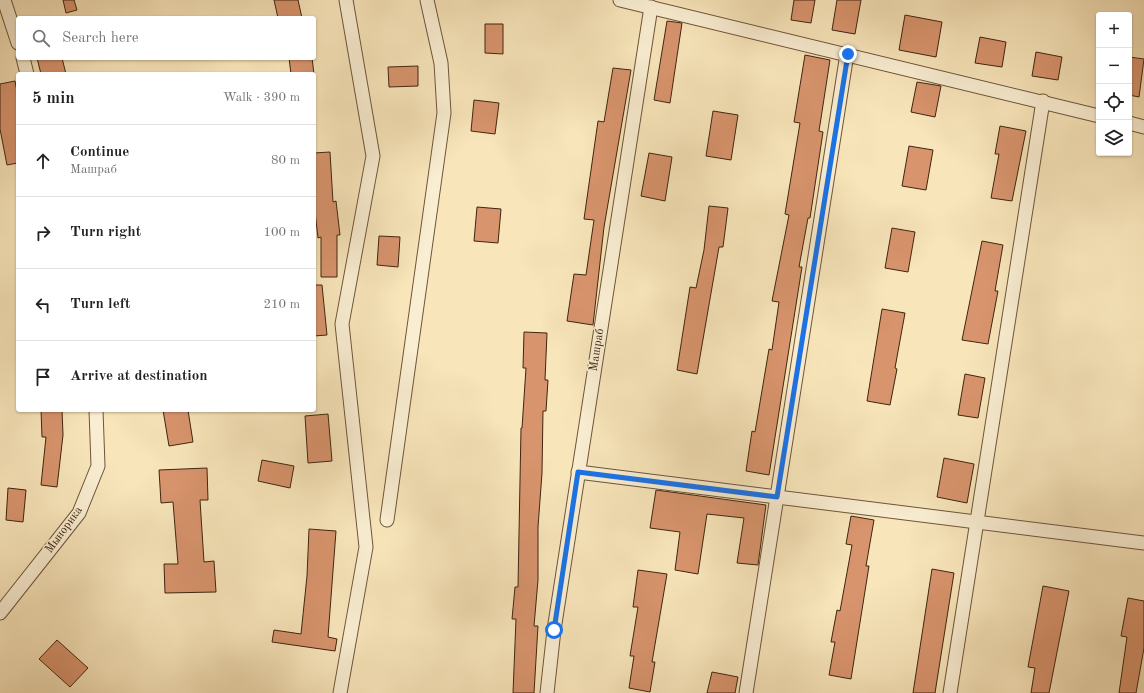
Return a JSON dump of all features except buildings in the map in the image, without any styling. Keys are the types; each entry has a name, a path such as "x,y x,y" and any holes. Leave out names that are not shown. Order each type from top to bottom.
{"street":[{"path":"4,0 16,37"},
{"path":"340,693 366,547 342,324 373,156 346,0"},
{"path":"387,520 444,113 441,63 427,0"},
{"path":"620,0 1096,115"},
{"name":"Машраб","path":"547,693 554,630 651,7"},
{"path":"746,693 848,54"},
{"path":"24,60 26,72"},
{"path":"950,693 1042,101"},
{"path":"1132,124 1144,127"},
{"name":"Мынорика","path":"0,613 79,513 98,466 96,412"},
{"path":"578,472 1144,543"}],"route":[{"path":"554,630 578,472 777,497 848,54"}]}
